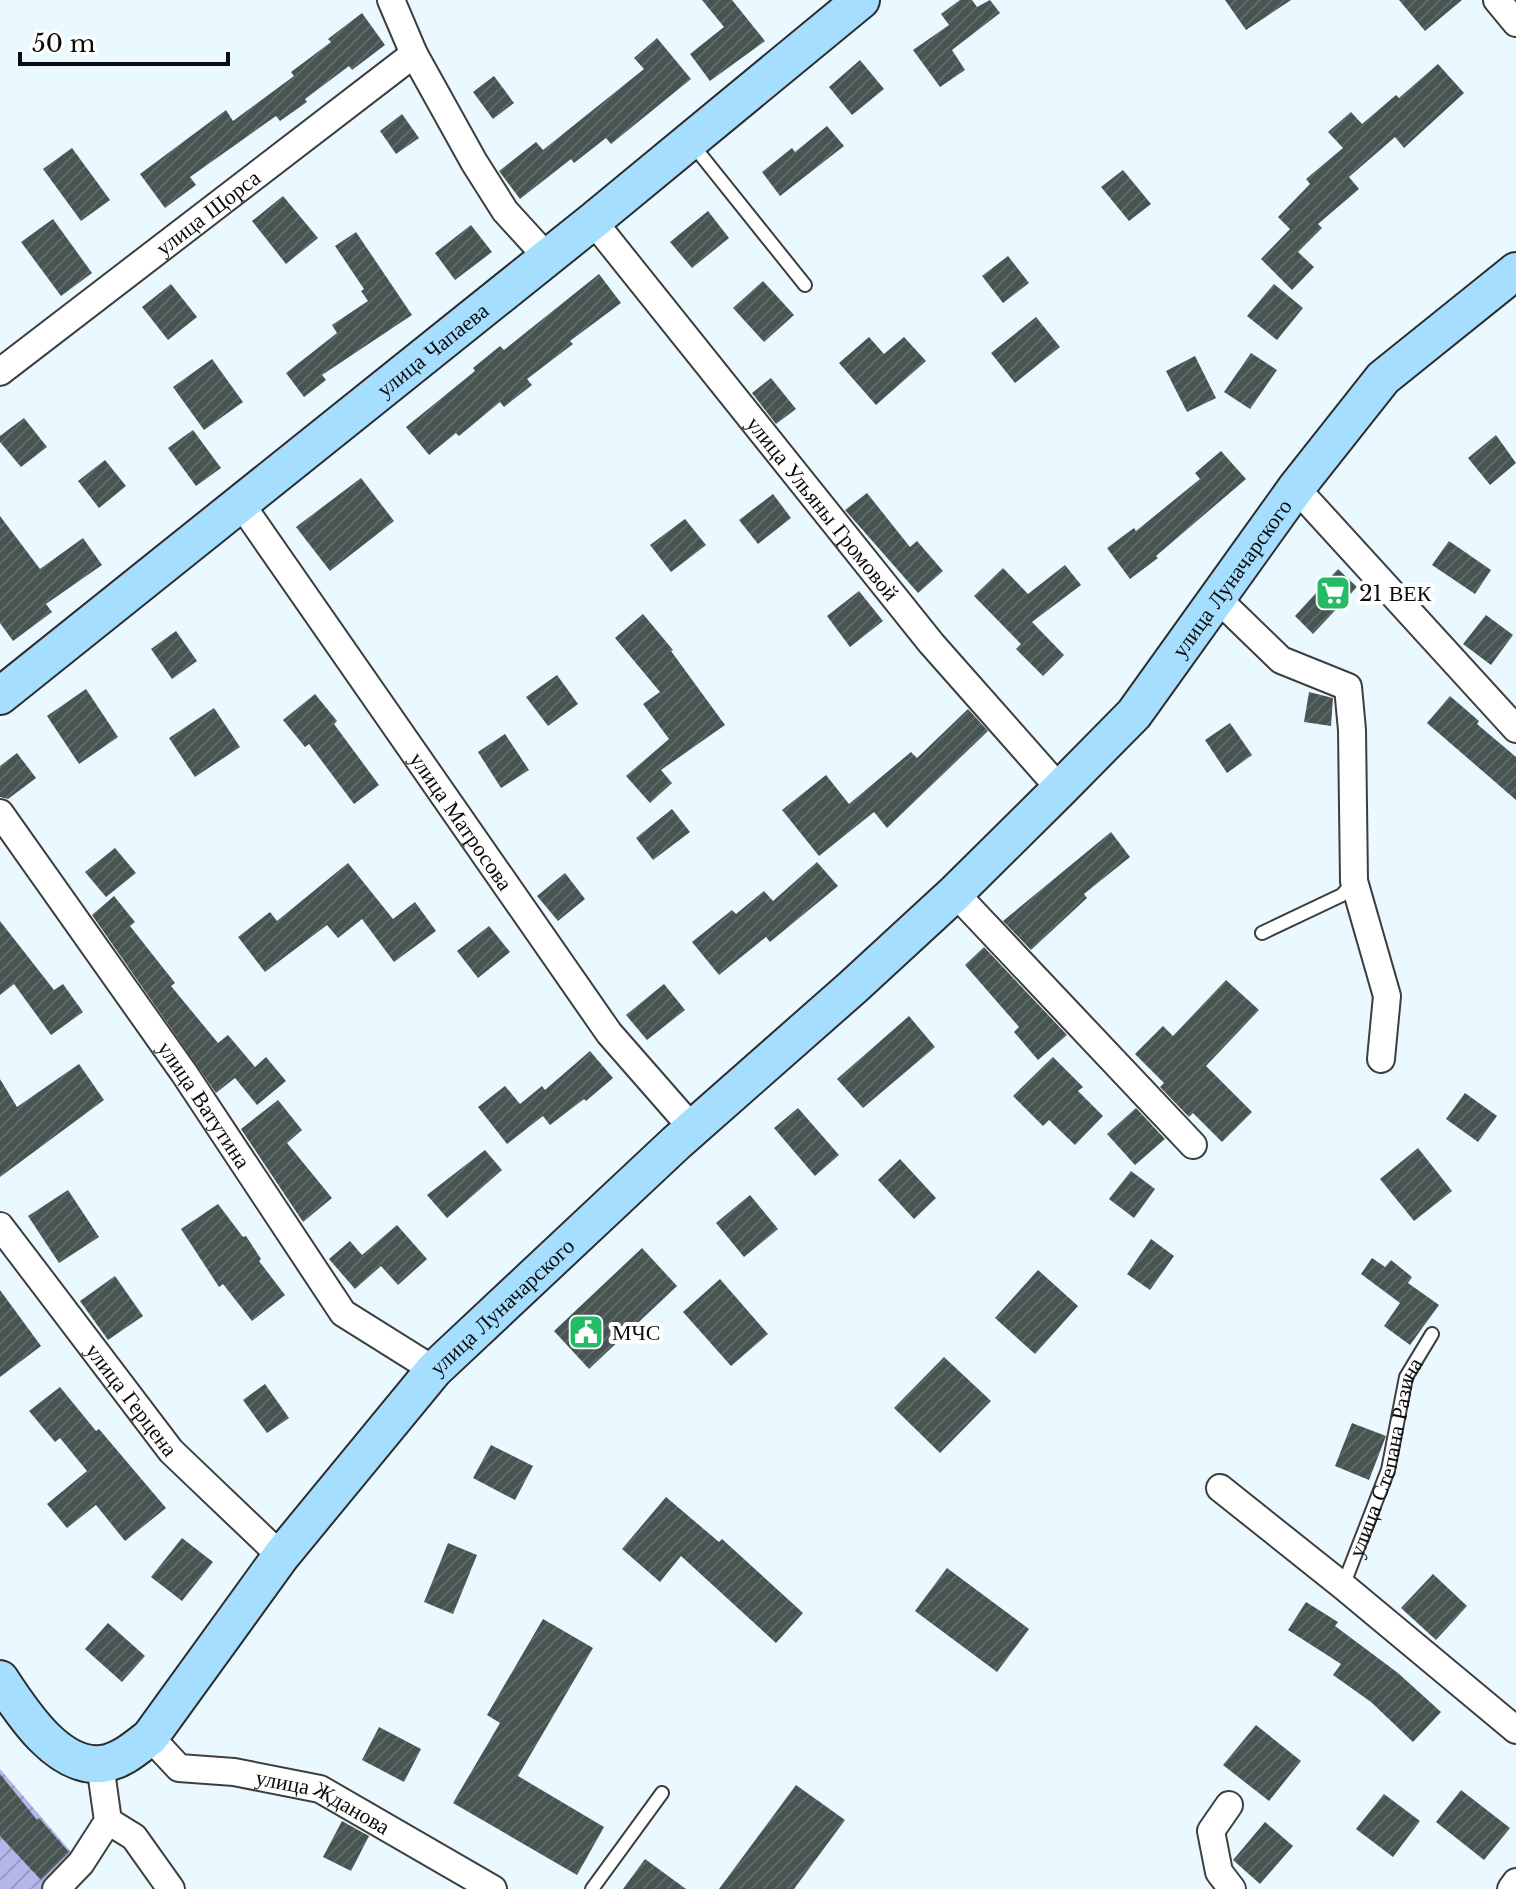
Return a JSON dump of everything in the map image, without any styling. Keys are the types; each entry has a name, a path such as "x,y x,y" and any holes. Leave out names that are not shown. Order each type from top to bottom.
{"main road":[{"name":"улица Чапаева","path":"0,696 593,221 861,0"},
{"name":"улица Луначарского","path":"100,1764 124,1756 150,1737 281,1556 434,1370 693,1129 955,893 1134,714 1296,488 1383,378 1516,271"},
{"path":"0,1679 34,1729 73,1758 100,1764"}],"street":[{"path":"391,0 414,54 474,162 505,211 547,257"},
{"path":"1497,0 1516,23"},
{"name":"улица Щорса","path":"0,372 414,54"},
{"name":"улица Ульяны Громовой","path":"593,221 931,643 1060,789"},
{"path":"1296,488 1516,729"},
{"name":"улица Матросова","path":"241,504 609,1033 693,1129"},
{"path":"1218,599 1281,660 1348,687 1352,730 1354,881 1387,996 1381,1059"},
{"name":"улица Ватутина","path":"0,813 184,1073 343,1313 434,1370"},
{"path":"955,893 1193,1145"},
{"name":"улица Герцена","path":"0,1226 171,1451 281,1556"},
{"name":"улица Степана Разина","path":"1220,1488 1516,1730"},
{"name":"улица Жданова","path":"150,1737 179,1768 234,1772 320,1789 493,1889"},
{"path":"56,1889 81,1863 108,1821 100,1764"},
{"path":"1229,1805 1211,1831 1219,1872 1232,1889"},
{"path":"108,1821 134,1837 171,1889"},
{"path":"1511,1889 1516,1882"}],"lane":[{"path":"690,141 805,285"},
{"path":"1262,933 1342,895 1354,881"},
{"name":"улица Степана Разина","path":"1343,1586 1388,1470 1406,1377 1432,1334"},
{"path":"592,1889 662,1793"}],"shaded area":[{"path":"0,1769 85,1868 66,1889 0,1889"}],"building":[{"path":"702,0 732,0 765,41 710,81 690,54 724,27"},
{"path":"960,0 972,0 977,7 990,0 1000,13 952,50 965,70 940,87 913,50 949,25 941,14"},
{"path":"1225,0 1291,0 1246,30"},
{"path":"1399,0 1462,0 1425,31"},
{"path":"362,13 385,45 352,70 349,66 280,121 276,116 190,177 196,185 165,208 140,174 226,110 233,121 294,76 291,72 331,42 328,39"},
{"path":"657,38 691,79 611,144 606,138 574,163 571,159 520,199 499,171 536,142 543,150 644,69 634,58"},
{"path":"860,60 884,89 852,115 829,87"},
{"path":"1438,64 1464,93 1404,148 1395,137 1349,177 1359,189 1318,224 1322,228 1298,252 1314,267 1292,290 1261,259 1290,229 1278,217 1310,184 1306,179 1343,148 1328,132 1351,112 1362,124 1396,95 1399,98"},
{"path":"494,76 514,103 493,119 473,92"},
{"path":"402,114 419,138 396,154 380,131"},
{"path":"827,126 844,146 780,196 762,172 792,148 795,152"},
{"path":"72,148 110,200 81,221 43,169"},
{"path":"1123,170 1151,204 1129,221 1101,187"},
{"path":"283,196 318,238 286,264 252,221"},
{"path":"708,211 729,238 692,268 670,242"},
{"path":"53,219 92,273 61,296 21,242"},
{"path":"471,225 492,252 455,280 435,253"},
{"path":"356,232 412,315 322,375 326,380 304,397 286,373 337,333 332,325 368,301 361,291 364,289 335,246"},
{"path":"1008,256 1029,283 1003,303 982,276"},
{"path":"599,274 621,303 570,341 573,344 527,379 532,385 504,407 500,402 459,436 456,433 429,455 406,427 475,371 473,368 500,346 504,350"},
{"path":"763,281 794,315 764,342 733,308"},
{"path":"171,284 197,317 168,340 142,307"},
{"path":"1274,284 1303,308 1277,340 1247,316"},
{"path":"1036,317 1060,347 1015,383 991,353"},
{"path":"869,337 884,354 904,337 926,361 876,405 839,363"},
{"path":"1251,353 1277,370 1250,409 1224,392"},
{"path":"1195,356 1216,398 1187,412 1166,371"},
{"path":"212,359 243,402 204,430 173,387"},
{"path":"771,378 796,409 776,424 752,393"},
{"path":"24,418 47,447 21,467 0,442 0,436"},
{"path":"193,430 221,468 196,486 168,448"},
{"path":"1496,435 1516,463 1490,485 1468,458"},
{"path":"1221,451 1246,479 1130,579 1107,548 1134,528 1136,531 1200,479 1195,473"},
{"path":"105,460 126,486 99,508 78,481"},
{"path":"361,478 394,521 330,571 296,527"},
{"path":"867,493 910,547 917,541 943,571 918,593 845,510"},
{"path":"773,494 791,518 758,544 739,520"},
{"path":"0,516 40,569 83,538 102,565 46,604 52,612 13,641 0,623"},
{"path":"685,519 706,545 671,572 650,545"},
{"path":"1449,541 1491,570 1475,594 1432,565"},
{"path":"1065,565 1081,585 1032,622 1064,655 1043,676 1016,649 1021,644 974,596 1003,568 1028,594"},
{"name":"21 ВЕК","path":"1338,569 1357,587 1313,634 1295,616"},
{"path":"859,591 883,621 850,647 827,616"},
{"path":"643,614 673,650 725,725 661,770 672,783 650,803 626,776 669,739 643,704 660,692 615,638"},
{"path":"1486,615 1513,635 1491,665 1463,644"},
{"path":"176,631 197,661 172,679 151,649"},
{"path":"557,675 578,704 548,726 526,697"},
{"path":"86,689 118,737 79,764 47,716"},
{"path":"1309,692 1333,698 1331,726 1304,722"},
{"path":"315,694 337,721 334,724 379,785 354,804 309,744 305,747 283,720"},
{"path":"1450,696 1516,757 1516,800 1427,723"},
{"path":"214,708 240,747 195,777 169,738"},
{"path":"968,709 988,731 887,828 874,812 819,856 782,810 826,775 849,804 911,752 917,758"},
{"path":"1230,723 1252,755 1227,773 1205,740"},
{"path":"505,734 529,770 501,788 478,752"},
{"path":"17,753 36,778 8,799 0,797 0,766"},
{"path":"672,809 690,832 653,860 636,838"},
{"path":"1111,832 1130,857 1084,894 1087,898 1031,950 1003,921"},
{"path":"115,848 136,873 106,897 85,872"},
{"path":"817,862 838,886 770,942 766,937 719,975 692,942 732,910 736,914 764,891 773,901"},
{"path":"348,863 393,919 415,902 436,931 394,962 362,919 338,938 327,925 265,972 238,937 270,912 277,921"},
{"path":"565,873 585,899 558,921 537,896"},
{"path":"114,896 135,922 130,926 175,983 171,986 218,1043 228,1035 255,1067 266,1057 286,1081 257,1105 235,1078 216,1093 92,915"},
{"path":"0,921 54,990 63,984 83,1012 51,1035 14,984 0,995"},
{"path":"489,926 510,952 478,978 457,951"},
{"path":"984,947 1067,1035 1038,1060 1014,1032 1019,1027 965,965"},
{"path":"1226,980 1259,1010 1206,1066 1252,1112 1222,1142 1193,1113 1189,1117 1160,1087 1164,1083 1135,1054 1163,1026 1173,1036"},
{"path":"664,984 685,1010 647,1040 626,1015"},
{"path":"909,1016 935,1047 863,1108 837,1079"},
{"path":"590,1051 613,1078 550,1125 543,1116 507,1144 478,1107 505,1086 520,1104 542,1086 545,1090"},
{"path":"1053,1057 1083,1087 1078,1091 1103,1116 1075,1145 1049,1120 1043,1126 1013,1096"},
{"path":"79,1064 104,1100 0,1177 0,1079 17,1107"},
{"path":"1465,1093 1497,1116 1478,1142 1446,1119"},
{"path":"278,1100 302,1130 287,1143 332,1198 303,1222 241,1129"},
{"path":"798,1108 839,1155 815,1176 774,1128"},
{"path":"1136,1108 1165,1139 1135,1165 1107,1134"},
{"path":"1418,1148 1452,1191 1414,1221 1380,1179"},
{"path":"485,1150 502,1170 447,1218 427,1195"},
{"path":"900,1159 936,1198 914,1219 878,1180"},
{"path":"1131,1171 1155,1189 1134,1218 1109,1199"},
{"path":"68,1190 99,1237 59,1263 28,1216"},
{"path":"750,1195 778,1229 744,1257 716,1223"},
{"path":"218,1204 243,1237 246,1236 261,1259 259,1261 285,1295 252,1321 223,1284 219,1287 181,1229"},
{"path":"397,1225 427,1259 398,1285 381,1266 355,1289 329,1259 350,1241 362,1255"},
{"path":"1151,1239 1174,1256 1150,1290 1127,1274"},
{"path":"642,1248 677,1286 589,1369 554,1331"},
{"path":"1372,1258 1385,1267 1391,1260 1412,1277 1408,1283 1439,1305 1410,1345 1384,1326 1400,1303 1361,1274"},
{"path":"1038,1270 1078,1306 1035,1354 995,1318"},
{"path":"115,1276 143,1316 108,1340 80,1301"},
{"path":"720,1279 768,1334 731,1366 683,1312"},
{"path":"0,1290 41,1346 0,1377"},
{"path":"944,1357 991,1401 940,1453 894,1408"},
{"path":"265,1384 289,1418 267,1433 243,1400"},
{"path":"60,1387 166,1508 125,1541 96,1505 67,1528 47,1504 87,1471 60,1438 55,1442 29,1411"},
{"path":"1352,1423 1386,1436 1369,1480 1335,1466"},
{"path":"491,1445 533,1466 515,1500 473,1478"},
{"path":"666,1497 719,1542 722,1539 803,1613 776,1643 681,1556 660,1582 622,1549"},
{"path":"182,1538 213,1562 182,1601 151,1577"},
{"path":"448,1543 477,1555 453,1614 424,1602"},
{"path":"947,1568 1029,1629 997,1672 915,1611"},
{"path":"1433,1574 1467,1606 1436,1640 1401,1608"},
{"path":"1306,1602 1338,1622 1335,1626 1398,1673 1441,1712 1413,1742 1371,1702 1333,1675 1341,1664 1288,1630"},
{"path":"543,1619 593,1648 518,1776 604,1827 577,1875 453,1803 500,1723 487,1715"},
{"path":"108,1623 145,1656 122,1682 85,1649"},
{"path":"1256,1725 1301,1761 1269,1801 1223,1765"},
{"path":"379,1727 421,1749 404,1782 362,1760"},
{"path":"0,1774 37,1820 39,1818 69,1852 41,1880 0,1836"},
{"path":"796,1785 845,1820 794,1889 719,1889"},
{"path":"1461,1790 1510,1828 1484,1860 1436,1822"},
{"path":"1384,1794 1420,1821 1393,1857 1356,1829"},
{"path":"342,1821 369,1836 351,1871 323,1857"},
{"path":"1265,1822 1293,1846 1260,1884 1233,1860"},
{"path":"645,1859 686,1889 623,1889"}],"place":[{"name":"21 ВЕК","path":"1333,593"},
{"name":"МЧС","path":"586,1332"}]}
